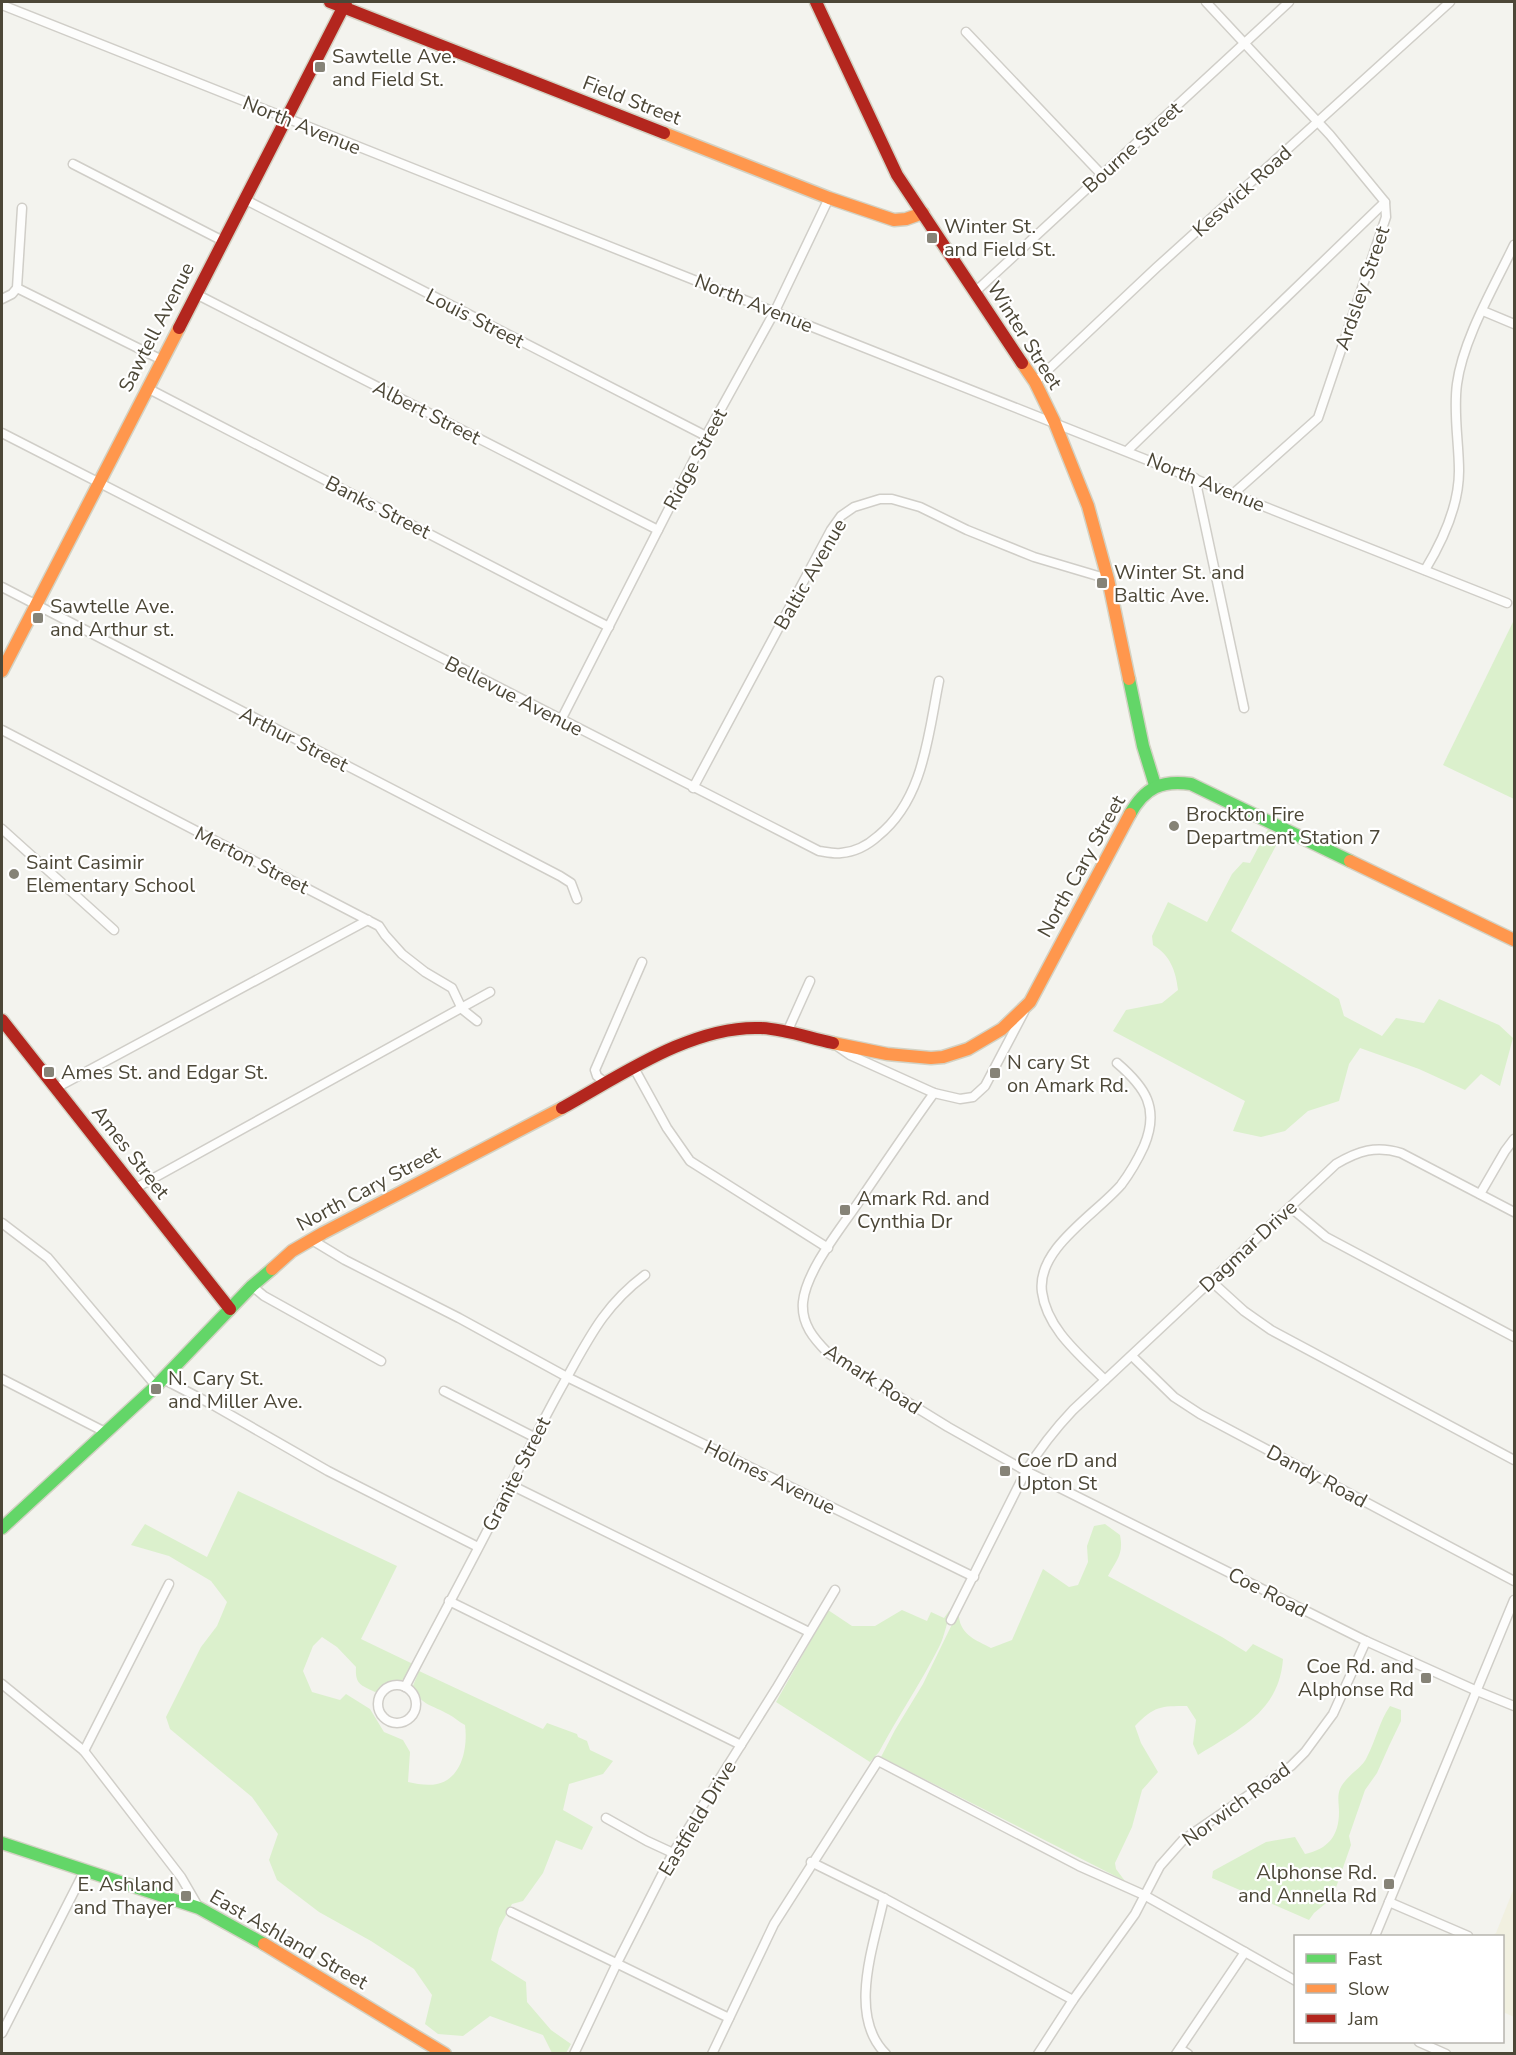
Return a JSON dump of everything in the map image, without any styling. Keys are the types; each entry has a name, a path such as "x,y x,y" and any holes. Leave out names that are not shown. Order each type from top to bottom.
{"street":[{"name":"Field Street","path":"330,2 344,5 829,198 894,220 906,219 923,213"},
{"name":"Winter Street","path":"816,2 897,174 1035,382 1054,421 1088,506 1108,579 1143,746 1155,785"},
{"name":"Ardsley Street","path":"1206,2 1318,122 1385,202 1386,217 1318,418 1234,494"},
{"name":"Bourne Street","path":"975,292 1289,2"},
{"name":"Keswick Road","path":"1035,382 1446,3"},
{"name":"North Avenue","path":"2,4 286,119 1054,421 1507,603"},
{"name":"Sawtell Avenue","path":"2,671 344,5"},
{"path":"966,32 1102,175"},
{"path":"73,164 223,241"},
{"name":"Ridge Street","path":"561,720 706,436 775,311 829,198"},
{"name":"Louis Street","path":"244,199 706,436"},
{"path":"1127,451 1385,202"},
{"path":"2,299 12,294 17,288 22,208"},
{"path":"1425,570 1445,529 1455,498 1459,474 1455,418 1456,385 1460,367 1468,342 1515,245"},
{"path":"17,288 162,360"},
{"name":"Albert Street","path":"196,294 658,530"},
{"path":"1483,311 1515,324"},
{"name":"Banks Street","path":"147,388 609,627"},
{"name":"Bellevue Avenue","path":"2,433 819,851 839,854 854,851 869,843 891,825 908,802 919,777 939,681"},
{"path":"1195,478 1244,708"},
{"name":"Baltic Avenue","path":"693,788 831,530 841,516 854,507 880,499 907,502 1004,546 1060,566 1108,579"},
{"name":"Arthur Street","path":"2,587 560,876 571,883 577,899"},
{"name":"Merton Street","path":"2,729 379,926 402,954 425,972 452,988 462,1008 477,1021"},
{"path":"1155,785 1178,781 1191,784 1515,940"},
{"name":"North Cary Street","path":"831,1043 850,1055 934,1093 960,1099 973,1096 985,1086 1135,805 1144,793 1155,785"},
{"path":"2,829 114,930"},
{"path":"56,1088 368,920"},
{"path":"607,1084 597,1076 596,1070 642,962"},
{"path":"788,1030 810,981"},
{"path":"134,1189 490,992"},
{"name":"North Cary Street","path":"2,1528 159,1382 252,1286 292,1251 634,1068 696,1038 738,1029 764,1027 788,1030 831,1043 913,1058 944,1057 972,1047 994,1034 1009,1024 1030,1002"},
{"name":"Ames Street","path":"3,1025 56,1088 230,1309"},
{"path":"1105,1380 1053,1323 1046,1307 1041,1281 1047,1265 1063,1241 1120,1186 1140,1155 1147,1139 1150,1107 1143,1089 1134,1077 1117,1063"},
{"path":"634,1068 667,1128 690,1161 828,1248"},
{"name":"Amark Road","path":"934,1093 809,1279 803,1302 805,1321 812,1336 828,1353 948,1427 1026,1471"},
{"path":"1480,1194 1504,1151 1515,1138"},
{"name":"Dagmar Drive","path":"951,1620 1026,1471 1039,1449 1056,1428 1336,1164 1362,1150 1388,1149 1401,1153 1515,1212"},
{"path":"1290,1207 1326,1237 1515,1337"},
{"path":"2,1223 48,1258 159,1382 213,1405 328,1470 478,1547"},
{"name":"Holmes Avenue","path":"312,1240 345,1260 459,1318 567,1377 974,1576"},
{"name":"Granite Street","path":"405,1687 534,1437 597,1324 624,1293 645,1275"},
{"path":"1211,1281 1244,1311 1271,1330 1515,1460"},
{"path":"252,1286 264,1296 381,1361"},
{"name":"Dandy Road","path":"1132,1356 1174,1397 1200,1414 1515,1581"},
{"path":"2,1379 105,1432"},
{"path":"444,1391 534,1437"},
{"name":"Coe Road","path":"1026,1471 1366,1641 1476,1691 1515,1706"},
{"path":"511,1485 809,1632"},
{"path":"84,1751 169,1584"},
{"name":"Eastfield Drive","path":"574,2054 673,1853 835,1590"},
{"path":"1375,1935 1515,1600"},
{"path":"449,1601 741,1745"},
{"name":"Norwich Road","path":"1038,2054 1073,2000 1135,1914 1160,1866 1184,1840 1291,1766 1305,1752 1333,1714 1366,1641"},
{"path":"2,1684 84,1751 181,1877 199,1908"},
{"path":"390,1686 405,1687 410,1690 416,1700 415,1711 403,1723 387,1721 379,1712 379,1697 390,1686"},
{"path":"712,2054 774,1924 878,1761 1079,1866 1144,1895 1294,1981"},
{"path":"606,1818 673,1853"},
{"name":"East Ashland Street","path":"2,1843 199,1908 251,1936 445,2054"},
{"path":"812,1862 884,1898 1073,2000"},
{"path":"3,2027 85,1870"},
{"path":"884,1898 865,2002 866,2018 871,2034 886,2054"},
{"path":"1389,1902 1466,1935"},
{"path":"511,1912 729,2018"},
{"path":"1181,2052 1245,1952"},
{"path":"1421,2043 1446,2054"}],"shaded area":[{"path":"1514,1888 1514,2017 1504,2012 1504,1935 1493,1935"}],"green space":[{"path":"1514,620 1514,799 1443,765"},
{"path":"1268,829 1281,836 1231,931 1339,999 1344,1016 1382,1036 1396,1018 1424,1023 1439,999 1499,1025 1513,1038 1500,1086 1481,1074 1465,1090 1419,1069 1360,1048 1349,1064 1339,1101 1308,1111 1285,1131 1261,1137 1233,1131 1245,1101 1113,1031 1126,1010 1162,1003 1178,990 1171,964 1153,945 1152,936 1168,902 1207,922 1232,874 1243,862 1250,863"},
{"path":"238,1491 397,1566 361,1639 413,1664 404,1679 375,1692 366,1688 356,1677 356,1667 337,1647 322,1637 313,1646 303,1671 312,1692 340,1700 346,1694 370,1709 384,1732 403,1740 410,1752 408,1782 430,1785 446,1781 458,1769 464,1752 466,1734 465,1725 424,1702 416,1694 412,1688 419,1671 543,1729 547,1723 577,1734 578,1737 587,1741 590,1750 613,1761 603,1774 569,1784 563,1810 593,1827 582,1850 556,1840 543,1873 523,1901 512,1904 499,1928 491,1960 526,1982 527,2002 551,2030 571,2044 566,2053 552,2053 543,2035 490,2016 463,2036 438,2034 425,2024 432,1995 414,1969 371,1941 319,1912 277,1880 269,1860 278,1834 252,1797 170,1729 166,1717 201,1647 217,1626 227,1602 211,1581 169,1556 131,1545 145,1524 207,1557"},
{"path":"1105,1524 1120,1535 1121,1542 1118,1557 1108,1576 1246,1652 1253,1644 1283,1659 1274,1693 1265,1706 1242,1727 1198,1755 1193,1744 1196,1720 1187,1706 1158,1708 1147,1714 1135,1726 1141,1743 1158,1772 1142,1790 1132,1827 1115,1863 1116,1869 1125,1881 881,1757 923,1684 956,1616 959,1617 966,1633 991,1648 1012,1640 1043,1569 1069,1587 1078,1585 1088,1562 1087,1546 1094,1526"},
{"path":"828,1610 852,1626 875,1626 902,1610 927,1621 931,1612 944,1618 949,1611 952,1612 932,1660 879,1752 870,1762 776,1702"},
{"path":"1390,1706 1401,1710 1401,1721 1377,1773 1365,1790 1349,1836 1351,1845 1334,1893 1309,1920 1212,1878 1213,1871 1266,1842 1295,1837 1305,1854 1326,1845 1337,1828 1340,1789 1346,1779 1365,1761"}],"traffic: fast":[{"path":"1129,679 1143,746 1155,785"},
{"path":"1130,814 1142,797 1155,787 1171,783 1191,784 1350,861"},
{"path":"2,1528 156,1386 252,1286 272,1269"},
{"path":"2,1843 199,1908 264,1944"}],"traffic: slow":[{"path":"664,133 829,198 894,220 906,219 923,213"},
{"path":"2,671 179,328"},
{"path":"1022,363 1035,382 1054,421 1088,506 1108,579 1129,679"},
{"path":"833,1043 887,1054 931,1058 943,1057 968,1049 1002,1029 1030,1002 1130,814"},
{"path":"1350,861 1514,940"},
{"path":"272,1269 292,1251 323,1233 562,1108"},
{"path":"264,1944 445,2054"}],"traffic: jam":[{"path":"330,2 664,133"},
{"path":"179,328 346,2"},
{"path":"816,2 897,175 1022,363"},
{"path":"2,1020 230,1309"},
{"path":"562,1108 657,1055 709,1035 735,1029 761,1028 833,1043"}],"place":[{"name":"Sawtelle Ave. and Field St.","path":"320,67"},
{"name":"Winter St. and Field St.","path":"932,238"},
{"name":"Winter St. and Baltic Ave.","path":"1102,583"},
{"name":"Sawtelle Ave. and Arthur st.","path":"38,618"},
{"name":"Brockton Fire Department Station 7","path":"1174,826"},
{"name":"Saint Casimir Elementary School","path":"14,874"},
{"name":"Ames St. and Edgar St.","path":"49,1072"},
{"name":"N cary St on Amark Rd.","path":"995,1073"},
{"name":"Amark Rd. and Cynthia Dr","path":"845,1210"},
{"name":"N. Cary St. and Miller Ave.","path":"156,1389"},
{"name":"Coe rD and Upton St","path":"1005,1471"},
{"name":"Coe Rd. and Alphonse Rd","path":"1426,1678"},
{"name":"Alphonse Rd. and Annella Rd","path":"1389,1884"},
{"name":"E. Ashland and Thayer","path":"186,1896"}]}
